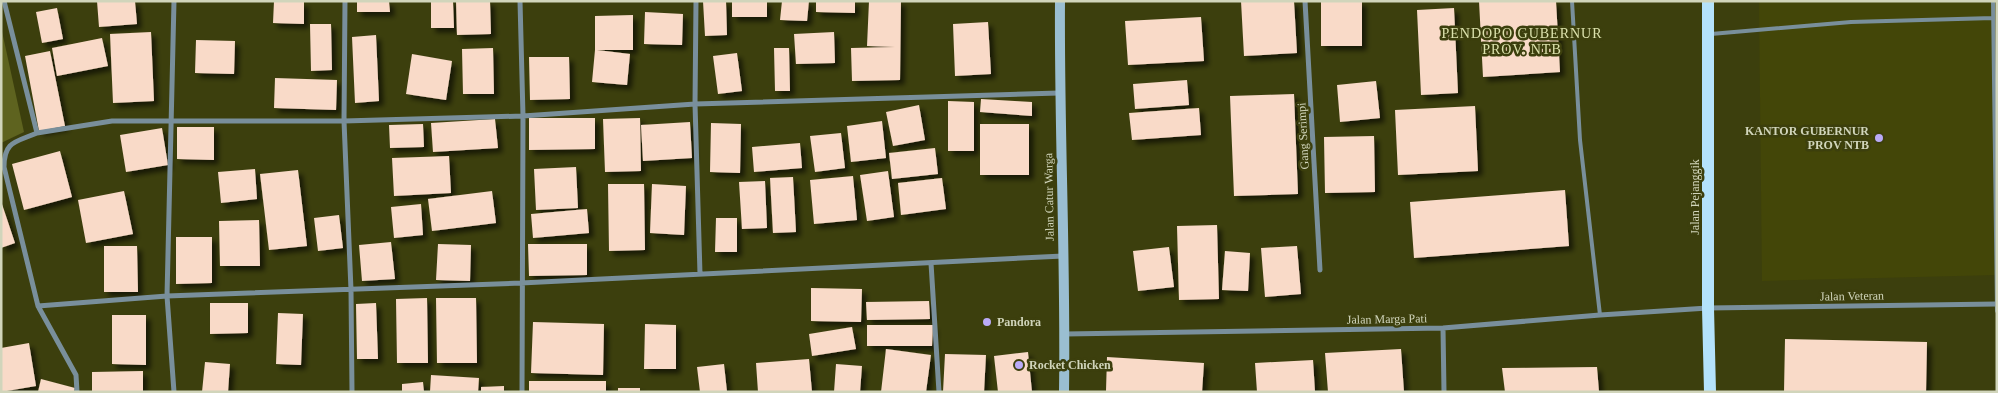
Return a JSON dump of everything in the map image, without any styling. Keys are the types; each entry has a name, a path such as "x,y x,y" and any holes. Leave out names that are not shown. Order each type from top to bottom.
{"main road":[{"name":"Jalan Catur Warga","path":"1060,1 1059,93 1065,334 1064,392"},
{"name":"Jalan Pejanggik","path":"1708,1 1708,308 1710,392"}],"street":[{"path":"4,1 37,132"},
{"path":"174,1 173,120 167,296 174,392"},
{"path":"345,1 344,121 351,290 352,392"},
{"path":"520,1 523,116 522,392"},
{"path":"696,1 695,104 700,274"},
{"name":"Gang Serimpi","path":"1305,1 1320,270"},
{"path":"1,149 37,132 112,121 344,121 523,116 695,104 1059,93"},
{"path":"8,146 4,154 4,167 38,306 76,375 77,392"},
{"path":"38,306 167,296 521,283 1063,256"},
{"path":"931,263 939,392"},
{"name":"Jalan Veteran","path":"1708,308 1996,306"},
{"name":"Jalan Marga Pati","path":"1065,334 1443,328 1708,308"},
{"path":"1443,328 1444,392"}],"lane":[{"path":"1572,1 1580,140 1600,315"},
{"path":"1993,1 1996,130 1996,306"},
{"path":"1708,34 1851,22 1994,18"}],"shaded area":[{"name":"KANTOR GUBERNUR PROV NTB","path":"1759,1 1997,1 1997,275 1762,281"}],"green space":[{"path":"1,27 24,132 1,143"}],"building":[{"path":"97,1 135,1 137,24 99,27"},
{"path":"274,1 304,2 304,24 273,23"},
{"path":"357,1 389,1 390,12 357,12"},
{"path":"431,1 453,1 454,28 431,28"},
{"path":"456,1 490,1 491,34 457,35"},
{"path":"703,1 726,1 727,35 705,36"},
{"path":"732,1 767,1 767,17 732,17"},
{"path":"782,1 809,1 807,21 780,20"},
{"path":"816,1 855,1 855,13 816,12"},
{"path":"869,1 901,1 900,80 852,81 851,48 895,47 867,46"},
{"path":"1241,1 1294,1 1297,53 1244,56"},
{"path":"1321,1 1362,1 1362,46 1321,46"},
{"path":"1479,1 1556,1 1560,72 1483,77"},
{"path":"57,8 63,39 42,43 36,12"},
{"path":"1454,8 1458,93 1421,95 1417,10"},
{"path":"645,12 683,14 682,45 644,44"},
{"path":"633,15 633,50 597,50 630,54 627,85 592,82 595,50 595,16"},
{"path":"1201,17 1204,61 1128,65 1125,21"},
{"path":"988,22 991,74 955,76 953,24"},
{"path":"310,24 331,24 332,70 311,71"},
{"path":"151,32 154,101 113,103 110,34"},
{"path":"834,32 835,63 796,64 794,34"},
{"path":"376,35 379,101 355,103 352,37"},
{"path":"102,38 108,66 57,76 52,48"},
{"path":"196,40 235,41 234,74 195,73"},
{"path":"493,48 494,94 463,94 462,49"},
{"path":"774,48 789,48 790,91 775,91"},
{"path":"50,51 65,126 39,131 25,56"},
{"path":"737,53 742,91 718,94 713,56"},
{"path":"412,54 452,61 446,100 406,94"},
{"path":"529,57 569,57 570,99 530,100"},
{"path":"275,78 337,80 336,110 274,108"},
{"path":"1187,80 1189,105 1135,109 1133,84"},
{"path":"1376,81 1380,118 1340,122 1337,85"},
{"path":"1294,94 1298,194 1234,196 1230,96"},
{"path":"981,99 1032,102 1032,116 980,112"},
{"path":"948,101 974,102 974,151 948,151"},
{"path":"919,105 925,140 893,146 886,112"},
{"path":"1475,106 1478,171 1398,175 1395,110"},
{"path":"1199,108 1201,135 1132,140 1129,113"},
{"path":"529,118 595,118 595,149 529,150"},
{"path":"640,118 641,171 605,172 603,119"},
{"path":"495,119 498,148 433,152 431,123"},
{"path":"882,121 886,158 851,162 847,126"},
{"path":"690,122 692,158 643,161 641,125"},
{"path":"711,123 741,124 740,173 710,172"},
{"path":"423,124 424,147 390,148 389,125"},
{"path":"980,124 1029,124 1029,175 980,175"},
{"path":"177,127 214,127 214,160 177,159"},
{"path":"162,128 168,165 126,172 120,135"},
{"path":"841,133 845,168 815,172 810,136"},
{"path":"1374,136 1375,192 1325,193 1324,137"},
{"path":"800,143 802,168 754,172 752,147"},
{"path":"935,148 938,174 892,179 889,153"},
{"path":"60,151 72,197 24,210 12,164"},
{"path":"449,156 451,193 394,196 392,158"},
{"path":"576,167 578,208 536,210 534,169"},
{"path":"255,169 257,199 221,203 218,172"},
{"path":"298,170 307,246 269,250 260,174"},
{"path":"888,171 894,217 867,221 860,175"},
{"path":"853,176 857,220 814,224 810,180"},
{"path":"793,177 796,232 773,233 770,178"},
{"path":"942,178 946,209 901,215 898,183"},
{"path":"765,181 767,228 742,229 739,182"},
{"path":"608,184 644,184 645,250 609,251"},
{"path":"652,184 686,186 684,235 650,233"},
{"path":"1565,190 1569,246 1414,258 1410,202"},
{"path":"124,191 133,234 86,243 78,200"},
{"path":"492,191 496,223 432,231 428,199"},
{"path":"1,201 15,243 1,248"},
{"path":"421,204 423,235 394,238 391,207"},
{"path":"587,209 589,233 533,238 531,214"},
{"path":"339,215 343,248 318,251 314,218"},
{"path":"716,218 737,218 737,252 715,252"},
{"path":"259,220 260,266 220,266 219,221"},
{"path":"1217,225 1219,299 1179,300 1177,226"},
{"path":"176,237 212,237 212,283 176,284"},
{"path":"391,242 395,279 362,281 359,245"},
{"path":"438,244 471,245 470,281 436,280"},
{"path":"528,244 587,244 587,275 529,276"},
{"path":"104,246 137,246 138,292 104,292"},
{"path":"1297,246 1301,294 1265,297 1261,248"},
{"path":"1169,247 1174,287 1138,291 1133,251"},
{"path":"1225,251 1250,253 1248,291 1222,290"},
{"path":"811,288 862,289 861,322 811,321"},
{"path":"427,298 428,363 397,363 396,299"},
{"path":"436,298 476,298 477,363 437,363"},
{"path":"929,301 930,319 867,320 866,302"},
{"path":"210,303 248,303 248,333 210,334"},
{"path":"376,303 378,359 357,359 356,304"},
{"path":"278,313 303,314 301,365 276,364"},
{"path":"112,315 146,315 146,365 112,364"},
{"path":"533,322 604,324 603,375 531,373"},
{"path":"645,324 676,325 676,369 644,369"},
{"path":"867,325 933,325 932,346 867,346"},
{"path":"852,327 856,349 812,356 809,334"},
{"path":"1785,339 1927,342 1926,392 1784,392"},
{"path":"29,343 36,386 1,392 1,348"},
{"path":"886,349 931,355 926,392 881,392"},
{"path":"1401,349 1404,392 1328,392 1325,353"},
{"path":"1028,352 1032,392 998,392 994,356"},
{"path":"945,354 986,355 984,392 943,392"},
{"path":"1107,357 1204,363 1202,392 1106,391"},
{"path":"809,359 812,392 758,392 756,363"},
{"path":"1313,360 1315,392 1257,392 1255,363"},
{"path":"205,362 230,364 228,392 202,392"},
{"path":"724,364 727,392 700,392 697,367"},
{"path":"836,364 862,366 860,392 834,392"},
{"path":"1597,367 1599,392 1505,392 1502,368"},
{"path":"143,371 143,392 92,392 92,372"},
{"path":"431,375 479,378 478,392 430,392"},
{"path":"41,379 75,388 74,392 38,392"},
{"path":"529,381 606,381 606,392 529,392"},
{"path":"423,382 424,392 402,392 402,384"},
{"path":"504,386 504,392 481,392 481,387"},
{"path":"618,388 640,388 640,392 618,392"}],"place":[{"name":"KANTOR GUBERNUR PROV NTB","path":"1879,138"},
{"name":"Pandora","path":"987,322"},
{"name":"Rocket Chicken","path":"1019,365"}],"district":[{"name":"PENDOPO GUBERNUR PROV. NTB","path":"1522,42"}]}
